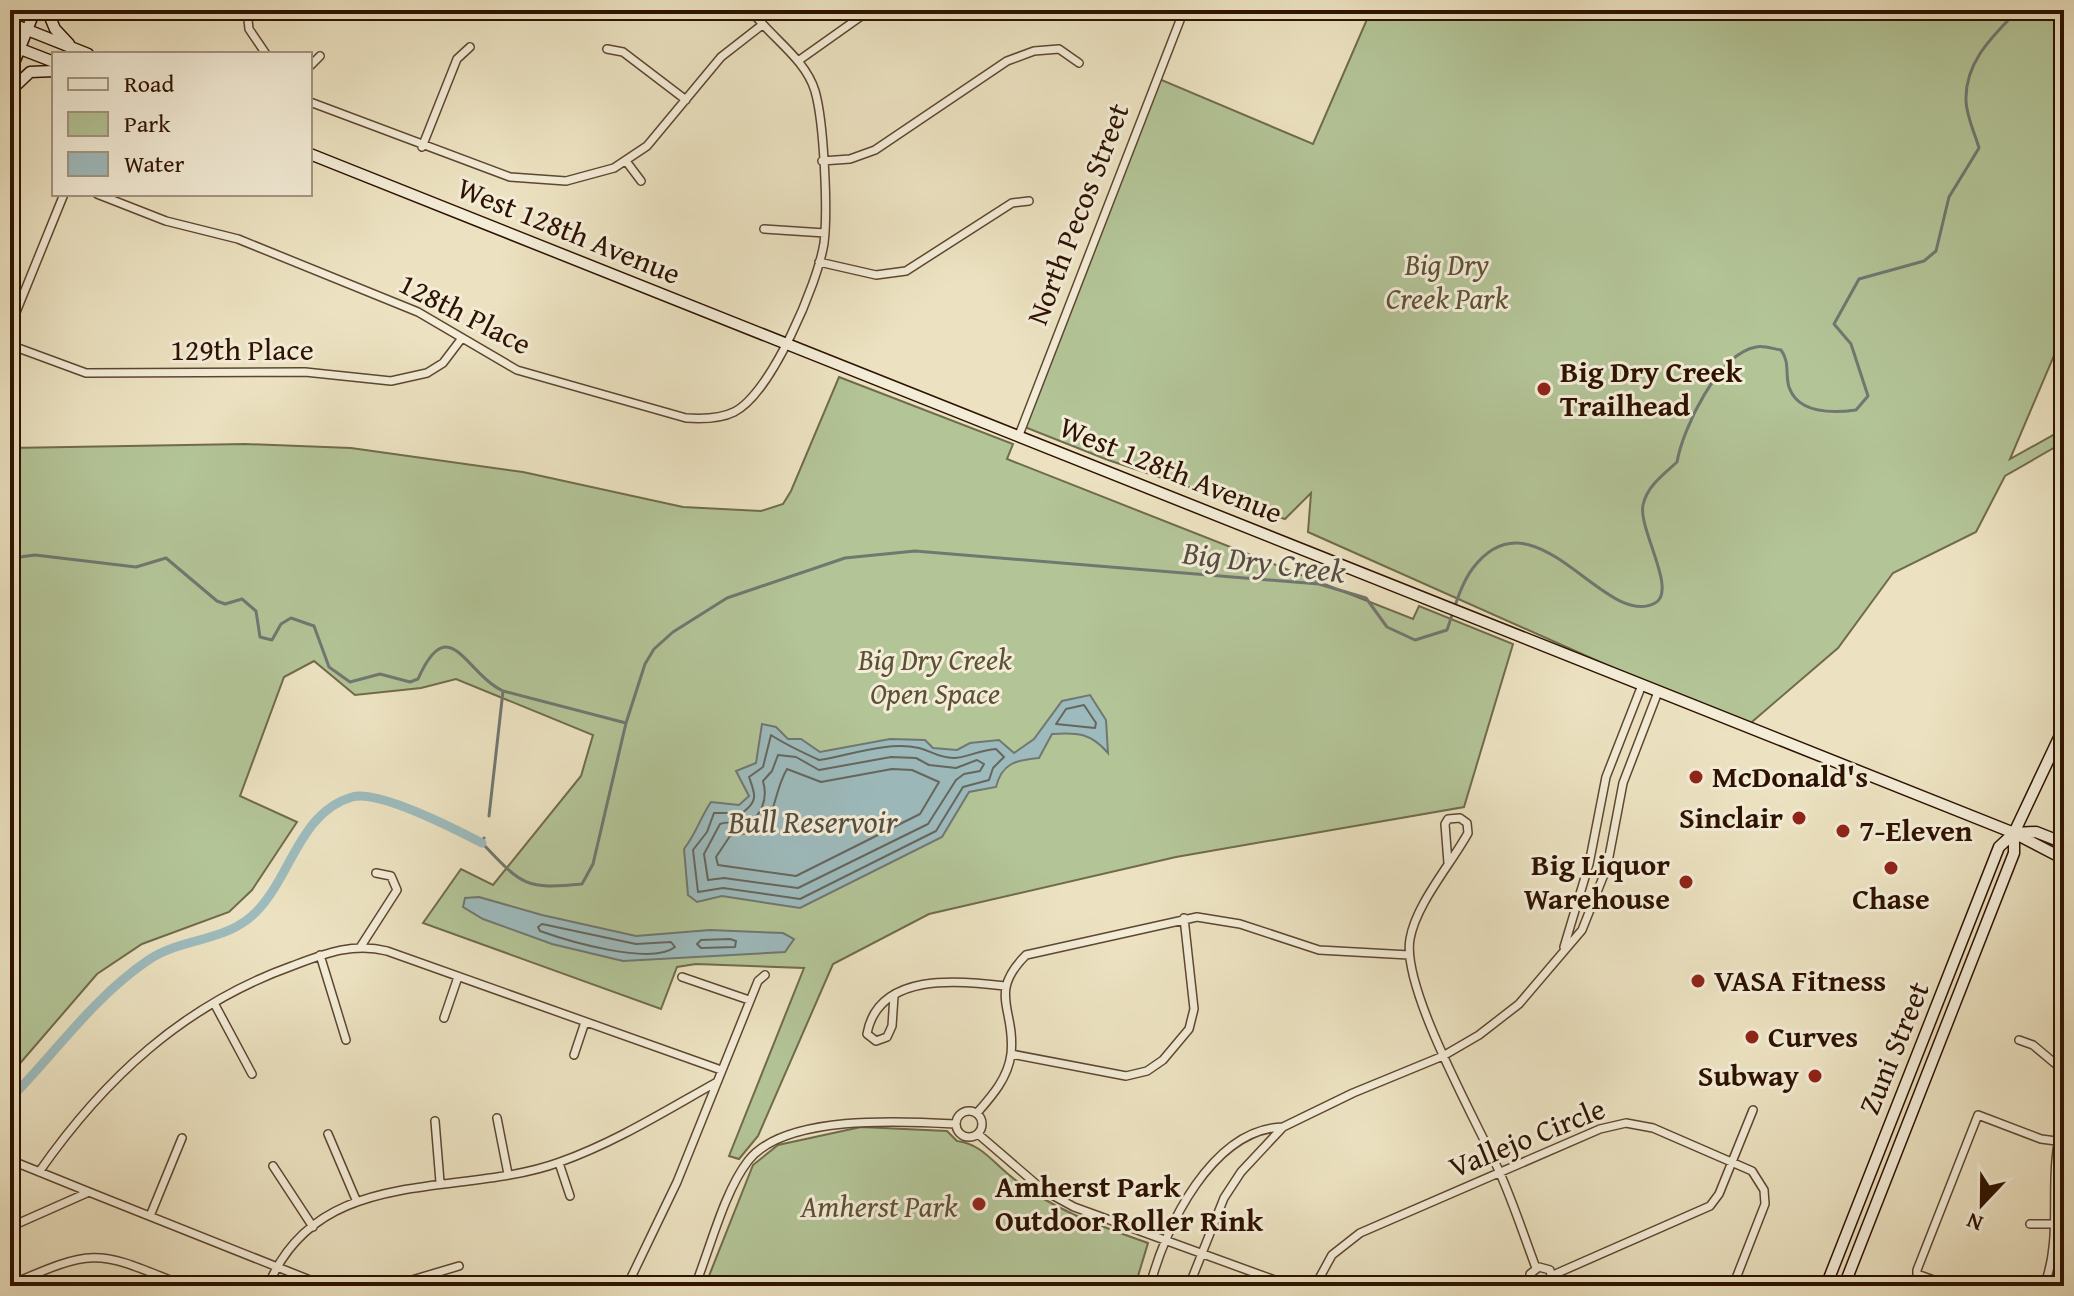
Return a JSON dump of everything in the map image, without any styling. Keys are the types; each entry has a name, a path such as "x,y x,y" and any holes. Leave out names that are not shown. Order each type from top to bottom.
{"main road":[{"path":"10,73 15,47 27,30 35,10"},
{"path":"47,10 55,29 73,48"},
{"path":"13,11 10,21 83,52"},
{"path":"15,47 52,61"},
{"path":"10,91 30,72 52,71"},
{"name":"West 128th Avenue","path":"312,155 2014,833"},
{"name":"Zuni Street","path":"1826,1286 1998,849 2014,833 2064,727"},
{"path":"2014,833 2036,832 2064,843"},
{"path":"2014,833 2064,859"},
{"name":"Zuni Street","path":"1844,1286 2014,853 2014,833"}],"street":[{"path":"247,10 249,29 265,52"},
{"name":"128th Place","path":"102,196 166,221 238,239 418,312 530,374 669,414 703,419 734,413 769,381 819,262 825,233 815,89 798,61 751,10"},
{"path":"798,61 870,10"},
{"name":"North Pecos Street","path":"1019,435 1184,10"},
{"path":"312,103 422,147 529,181 580,179 626,161 655,138 721,57 762,25"},
{"path":"422,147 457,59 470,47"},
{"path":"607,49 623,52 686,100"},
{"path":"822,161 850,159 875,150 1021,54 1059,49 1079,63"},
{"path":"312,64 320,56"},
{"path":"626,161 641,181"},
{"path":"10,327 63,196"},
{"path":"819,262 876,275 906,271 1012,203 1029,201"},
{"path":"764,229 825,233"},
{"name":"129th Place","path":"10,345 86,373 305,372 391,381 427,373 443,363 462,338"},
{"path":"1564,948 1589,864 1604,784 1642,685"},
{"path":"1189,1286 1224,1198 1241,1172 1283,1127 1353,1093 1443,1056 1507,1014 1538,984 1564,948 1582,930 1600,890 1621,791 1658,692"},
{"path":"1604,784 1621,791"},
{"path":"1448,863 1445,824 1448,819 1460,818 1467,823 1468,833 1412,930 1409,955 1411,972 1443,1056 1500,1174 1536,1268"},
{"path":"361,946 397,890 391,876 376,873"},
{"path":"977,1113 1005,1076 1011,1054 1005,986 1009,972 1026,955 1184,918 1226,920 1334,953 1409,955"},
{"path":"1011,1054 1126,1076 1147,1071 1163,1060 1189,1029 1194,1009 1184,918"},
{"path":"39,1172 110,1083 155,1041 214,1003 264,976 320,955 361,946 387,951 721,1070"},
{"path":"320,955 346,1040"},
{"path":"627,1286 677,1182 749,1000 758,981 765,975"},
{"path":"444,1018 458,977"},
{"path":"682,977 749,1000"},
{"path":"894,996 892,1026 887,1037 876,1041 867,1034 869,1022 894,996 919,984 963,981 1005,986"},
{"path":"214,1003 252,1074"},
{"path":"574,1055 585,1022"},
{"path":"2019,1040 2033,1045 2064,1071"},
{"path":"268,1286 276,1266 294,1241 357,1202 386,1191 508,1174 559,1163 651,1121 717,1082"},
{"path":"1553,1275 1703,1210 1719,1194 1753,1110"},
{"path":"956,1124 961,1113 977,1113"},
{"path":"956,1124 962,1135 970,1137 978,1134 982,1123 977,1113"},
{"path":"1950,1286 1917,1274 1917,1270 1978,1115 2061,1142"},
{"path":"497,1118 508,1174"},
{"path":"435,1121 440,1182"},
{"path":"2044,1286 2053,1259 2058,1227 2064,1121"},
{"path":"695,1286 748,1161 761,1148 778,1139 852,1123 956,1124"},
{"name":"Vallejo Circle","path":"1315,1286 1332,1255 1360,1233 1600,1129 1626,1123 1653,1128 1733,1160 1752,1171 1760,1181 1765,1204 1733,1286"},
{"path":"1150,1286 1164,1240 1191,1190 1211,1167 1251,1137 1270,1128 1283,1127"},
{"path":"328,1134 357,1202"},
{"path":"978,1134 1043,1190 1074,1207 1291,1286"},
{"path":"150,1216 182,1138"},
{"path":"10,1160 325,1286"},
{"path":"559,1163 570,1196"},
{"path":"273,1166 313,1227"},
{"path":"10,1227 89,1192"},
{"path":"2030,1224 2058,1227"},
{"path":"10,1285 74,1258 89,1255 118,1260 185,1286"},
{"path":"392,1286 459,1266"},
{"path":"1529,1286 1530,1274 1536,1268 1545,1267 1553,1275 1553,1286"},
{"path":"525,1283 537,1286"}],"green space":[{"name":"Big Dry Creek Park","path":"1371,10 2064,10 2064,332 2010,459 2064,429 2064,442 2005,476 1976,532 1893,573 1838,648 1746,727 1308,532 1311,493 1285,519 1108,460 1022,426 1157,78 1313,144"},
{"name":"Big Dry Creek Open Space","path":"839,377 1013,444 1007,459 1413,619 1419,606 1513,644 1464,807 1176,857 929,914 833,964 758,1136 739,1159 729,1156 804,968 696,964 677,967 661,1009 423,923 461,869 493,885 581,776 593,735 456,679 421,688 355,695 314,661 284,677 240,796 297,822 252,890 229,912 142,944 97,974 10,1075 10,448 245,444 351,448 523,472 683,507 761,511 783,504 791,491"},
{"name":"Amherst Park","path":"861,1127 947,1131 957,1141 978,1149 1040,1197 1092,1222 1148,1243 1135,1286 705,1286 753,1165 778,1145"}],"water":[{"name":"Bull Reservoir","path":"1090,695 1106,720 1108,753 1096,741 1083,735 1052,734 1039,758 1011,764 1002,773 996,787 969,792 942,837 800,908 722,896 697,902 688,895 684,849 711,802 739,805 749,796 736,771 756,763 762,724 776,727 788,739 801,739 820,752 890,739 925,740 933,748 957,750 970,743 999,740 1014,753 1034,739 1062,701"},
{"path":"479,897 636,936 710,930 783,933 794,939 785,952 623,961 552,944 483,919 463,907 465,898"}],"waterway":[{"name":"Big Dry Creek","path":"484,838 482,843 515,876 525,881 547,886 582,884 593,864 626,723 645,664 654,649 673,632 727,598 845,558 915,551 1319,584 1366,598 1387,627 1415,640 1447,630 1461,590 1473,568 1497,547 1521,543 1545,551 1614,598 1635,606 1655,603 1661,596 1662,586 1643,516 1645,498 1677,462 1704,394 1728,363 1756,347 1781,350 1794,396 1808,407 1818,410 1856,410 1868,396 1851,344 1834,324 1859,279 1924,261 1936,251 1949,197 1979,148 1966,106 1970,73 1983,50 2018,10"},
{"name":"Big Dry Creek","path":"10,551 20,557 35,555 136,567 166,558 217,601 225,604 242,599 256,611 260,637 272,640 281,624 291,618 314,626 329,667 350,682 380,674 410,682 418,679 429,659 439,649 448,647 458,652 503,691 489,816"},
{"name":"Big Dry Creek","path":"503,691 626,723"},
{"path":"10,1099 92,1009 127,976 160,953 232,929 257,911 269,897 308,830 334,805 352,797 380,799 417,812 482,843"}],"place":[{"name":"Big Dry Creek Trailhead","path":"1544,389"},
{"name":"McDonald's","path":"1696,777"},
{"name":"Sinclair","path":"1799,818"},
{"name":"7-Eleven","path":"1843,831"},
{"name":"Chase","path":"1891,868"},
{"name":"Big Liquor Warehouse","path":"1686,882"},
{"name":"VASA Fitness","path":"1698,981"},
{"name":"Curves","path":"1752,1037"},
{"name":"Subway","path":"1815,1076"},
{"name":"Amherst Park Outdoor Roller Rink","path":"979,1204"}]}
